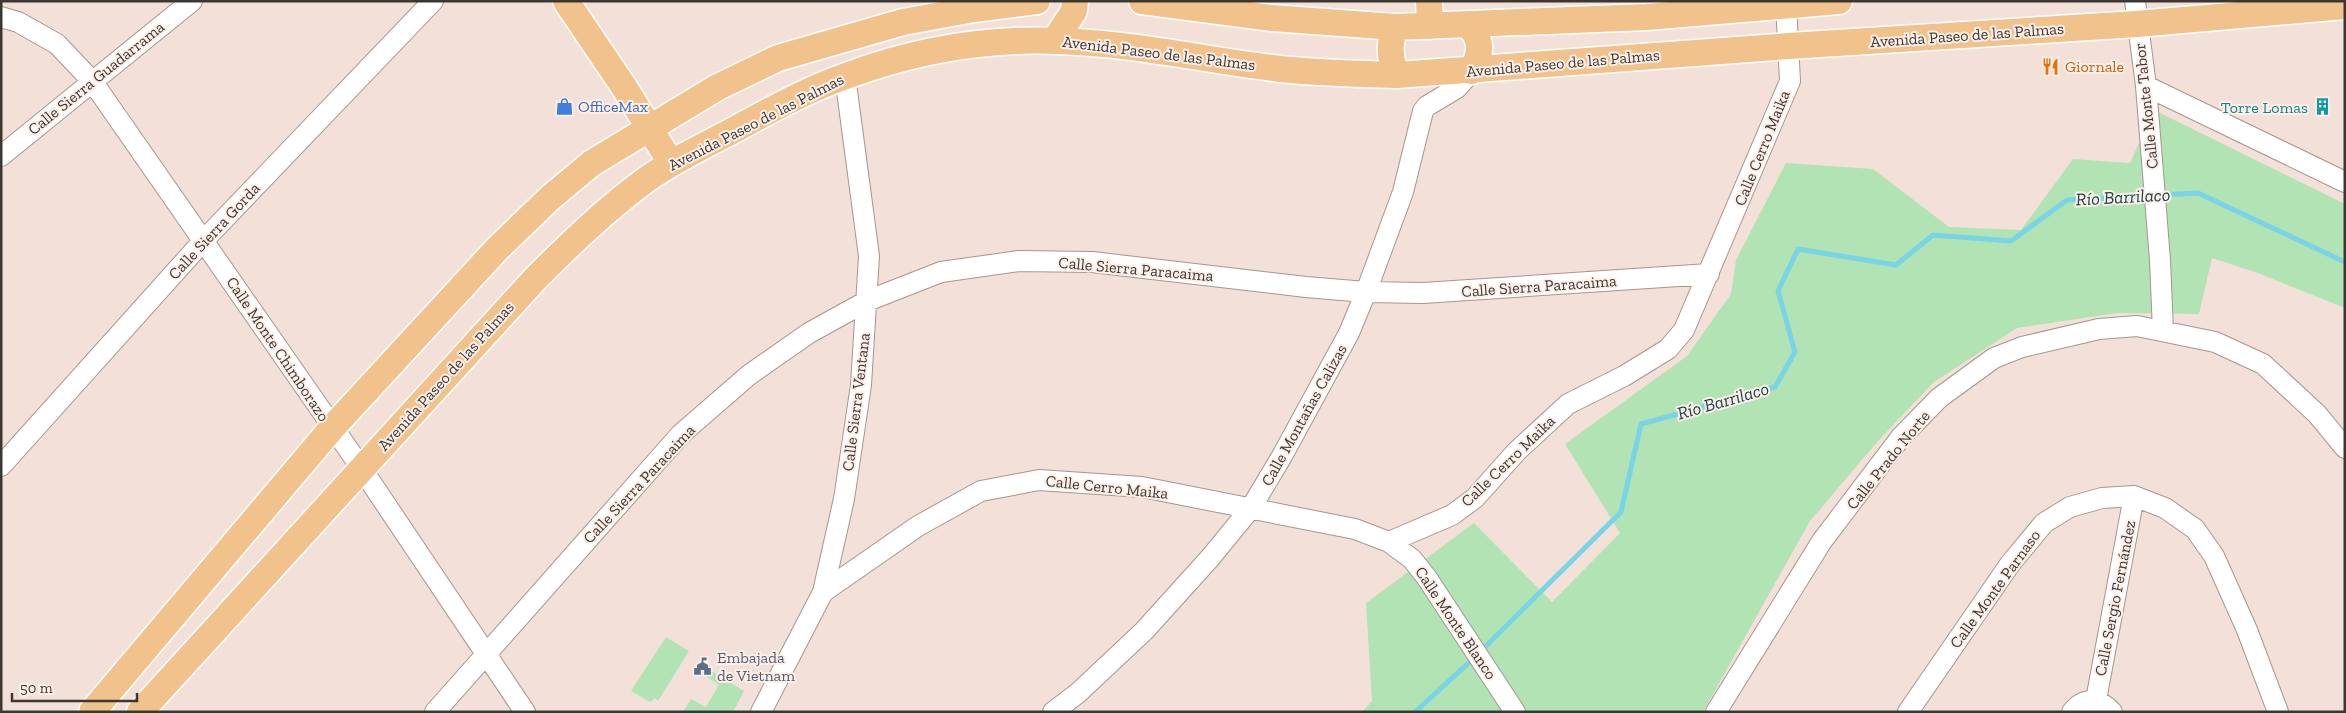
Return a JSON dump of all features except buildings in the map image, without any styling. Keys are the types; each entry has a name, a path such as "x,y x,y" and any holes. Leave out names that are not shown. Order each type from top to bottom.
{"main road":[{"path":"566,1 671,163"},
{"path":"92,712 332,428 497,249 551,197 592,163 718,87 778,58 903,22 974,9 1037,1"},
{"path":"1055,40 1074,11 1075,1"},
{"path":"1142,1 1272,18 1395,27 1430,14 1469,25 1647,17 1839,1"},
{"name":"Avenida Paseo de las Palmas","path":"140,712 535,279 611,207 671,163 763,114 845,76 908,56 998,42 1055,40 1158,50 1279,68 1397,75 1472,71 1790,46 2136,13 2345,6"},
{"path":"1469,25 1477,35 1479,47 1477,60 1472,71"},
{"path":"1395,27 1390,51 1391,63 1397,75"}],"street":[{"name":"Calle Sierra Guadarrama","path":"1,156 192,1"},
{"name":"Calle Sierra Gorda","path":"1,466 204,240 433,1"},
{"name":"Calle Cerro Maika","path":"823,592 918,526 981,491 1039,480 1078,481 1142,487 1355,528 1389,542 1452,515 1475,498 1517,451 1568,404 1624,376 1668,349 1684,330 1790,81 1790,46 1786,4"},
{"name":"Calle Monte Tabor","path":"2136,13 2146,86 2160,260 2163,331"},
{"name":"Calle Monte Chimborazo","path":"1,17 18,22 57,44 92,81 362,469 525,712"},
{"name":"Calle Montañas Calizas","path":"1053,712 1078,692 1144,631 1210,558 1251,508 1349,333 1404,192 1423,111 1427,106 1457,88 1472,71"},
{"name":"Calle Sierra Ventana","path":"761,712 823,592 844,499 861,385 870,256 845,76"},
{"path":"2146,86 2345,182"},
{"name":"Calle Sierra Paracaima","path":"435,712 681,434 749,375 809,334 867,301 941,272 1019,261 1092,262 1306,287 1366,292 1424,293 1709,274"},
{"name":"Calle Prado Norte","path":"1716,712 1822,541 1901,437 1939,398 1994,358 2022,347 2099,329 2137,326 2215,342 2263,364 2317,414 2345,448"},
{"name":"Calle Sergio Fernández","path":"2104,706 2134,496"},
{"name":"Calle Monte Parnaso","path":"1908,712 2010,564 2044,522 2070,507 2102,498 2134,496 2165,508 2195,529 2214,556 2247,630 2278,712"},
{"name":"Calle Monte Blanco","path":"1389,542 1412,559 1427,578 1515,712"},
{"path":"2072,712 2084,701 2104,706"}],"green space":[{"path":"2154,110 2345,204 2345,308 2255,272 2212,258 2199,314 2118,313 2017,328 1934,382 1878,441 1810,521 1703,712 1362,712 1372,701 1366,603 1474,523 1552,602 1620,533 1565,444 1687,356 1731,294 1736,260 1786,163 1873,169 1949,227 2021,230 2073,159 2130,163"},
{"path":"666,637 689,651 658,701 655,698 650,702 631,691"},
{"path":"710,670 744,691 733,712 683,712 691,699 706,707 719,685 706,676"}],"waterway":[{"name":"Río Barrilaco","path":"2159,195 2198,193 2345,262"},
{"name":"Río Barrilaco","path":"1480,652 1621,512 1641,424 1775,387 1795,352 1778,291 1798,249 1896,265 1933,235 2011,241 2067,200 2151,196"},
{"name":"Río Barrilaco","path":"1415,712 1474,658"}],"place":[{"name":"Giornale","path":"2051,66"},
{"name":"OfficeMax","path":"564,106"},
{"name":"Torre Lomas","path":"2322,107"},
{"name":"Embajada de Vietnam","path":"703,666"}]}
